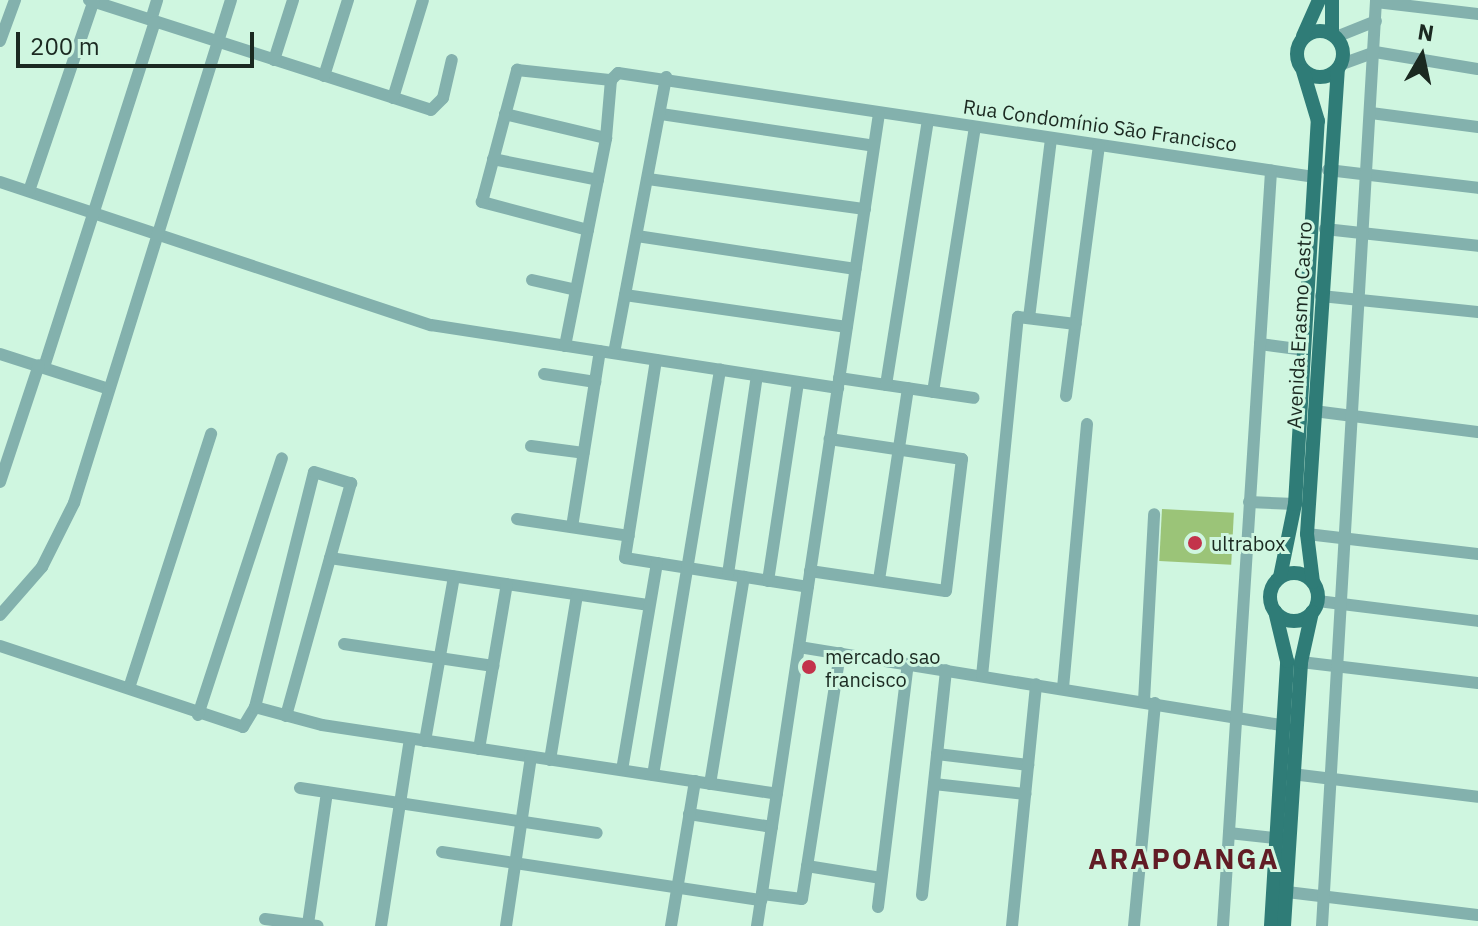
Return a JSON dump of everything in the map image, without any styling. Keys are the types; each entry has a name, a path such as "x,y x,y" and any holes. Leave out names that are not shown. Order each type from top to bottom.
{"main road":[{"path":"1319,0 1301,41 1303,71 1325,78 1340,67 1332,0"},
{"path":"1301,41 1315,31 1334,36"},
{"name":"Avenida Erasmo Castro","path":"1280,577 1295,504 1321,174 1340,67"},
{"name":"Avenida Erasmo Castro","path":"1303,71 1318,121 1325,229 1307,534 1313,582"},
{"path":"1271,926 1287,661 1270,593 1280,577 1297,573 1313,582 1315,607 1301,662 1284,926"},
{"path":"1275,611 1290,620 1315,607"}],"street":[{"path":"0,41 15,0"},
{"path":"0,482 94,213 157,0"},
{"path":"0,615 42,567 74,503 231,0"},
{"path":"274,60 293,0"},
{"path":"324,76 348,0"},
{"path":"393,98 423,0"},
{"path":"29,191 92,1 435,109 452,60"},
{"path":"1322,926 1356,417 1357,300 1376,1 1478,14"},
{"path":"1334,36 1376,21"},
{"path":"1340,67 1375,52 1478,69"},
{"name":"Rua Condomínio São Francisco","path":"505,114 517,70 611,80 625,72 879,114 1271,171 1367,175 1478,188"},
{"path":"572,527 595,382 625,295 666,77"},
{"path":"565,346 606,138 611,80"},
{"path":"1371,113 1478,127"},
{"path":"588,230 482,202 505,114 606,138"},
{"path":"661,114 874,146"},
{"path":"757,926 879,114"},
{"path":"886,385 928,121"},
{"path":"933,392 975,127"},
{"path":"982,676 1007,403 1051,139"},
{"path":"1066,396 1099,146"},
{"path":"493,159 598,180"},
{"path":"1223,926 1271,171"},
{"path":"648,179 865,209"},
{"path":"0,182 406,319 798,382 886,385 974,398"},
{"path":"1325,229 1478,246"},
{"path":"637,236 856,269"},
{"path":"532,280 576,290"},
{"path":"625,295 847,327"},
{"path":"1321,296 1478,312"},
{"path":"1023,318 1076,324"},
{"path":"1260,344 1305,350"},
{"path":"0,354 109,389"},
{"path":"656,360 625,558 808,587"},
{"path":"653,775 720,370"},
{"path":"544,374 595,382"},
{"path":"728,574 757,376"},
{"path":"768,581 798,382"},
{"path":"879,580 908,388"},
{"path":"1314,411 1478,432"},
{"path":"1063,688 1087,424"},
{"path":"130,685 211,434"},
{"path":"810,571 946,591 962,459 830,439"},
{"path":"531,446 584,453"},
{"path":"198,715 282,458"},
{"path":"1,644 130,685 198,715 243,727 255,707 314,472 351,483 286,716"},
{"path":"1249,502 1295,504"},
{"path":"1134,926 1149,702 1154,514"},
{"path":"517,519 629,536"},
{"path":"1307,534 1478,554"},
{"path":"330,558 648,605"},
{"path":"622,770 657,563"},
{"path":"425,741 454,577"},
{"path":"710,784 744,577"},
{"path":"479,749 507,584"},
{"path":"550,760 577,595"},
{"path":"1315,607 1344,605 1478,621"},
{"path":"344,644 493,666"},
{"path":"799,647 1236,715 1281,725"},
{"path":"442,852 677,888 802,899 840,653"},
{"path":"1301,662 1478,683"},
{"path":"878,907 908,664"},
{"path":"922,895 946,670"},
{"path":"1012,926 1036,684"},
{"path":"255,707 286,716 410,739 777,794"},
{"path":"381,926 410,739"},
{"path":"937,754 1028,765"},
{"path":"506,926 531,757"},
{"path":"1292,774 1478,797"},
{"path":"671,926 695,781"},
{"path":"934,784 1025,794"},
{"path":"300,788 597,833"},
{"path":"265,919 313,925 327,792"},
{"path":"689,814 772,827"},
{"path":"1229,833 1275,838"},
{"path":"807,866 881,878"},
{"path":"1287,892 1478,915"}],"building":[{"name":"ultrabox","path":"1162,509 1234,513 1231,565 1159,561"}],"place":[{"name":"ultrabox","path":"1195,543"},
{"name":"mercado sao francisco","path":"809,667"}],"district":[{"name":"ARAPOANGA","path":"1184,859"}]}
